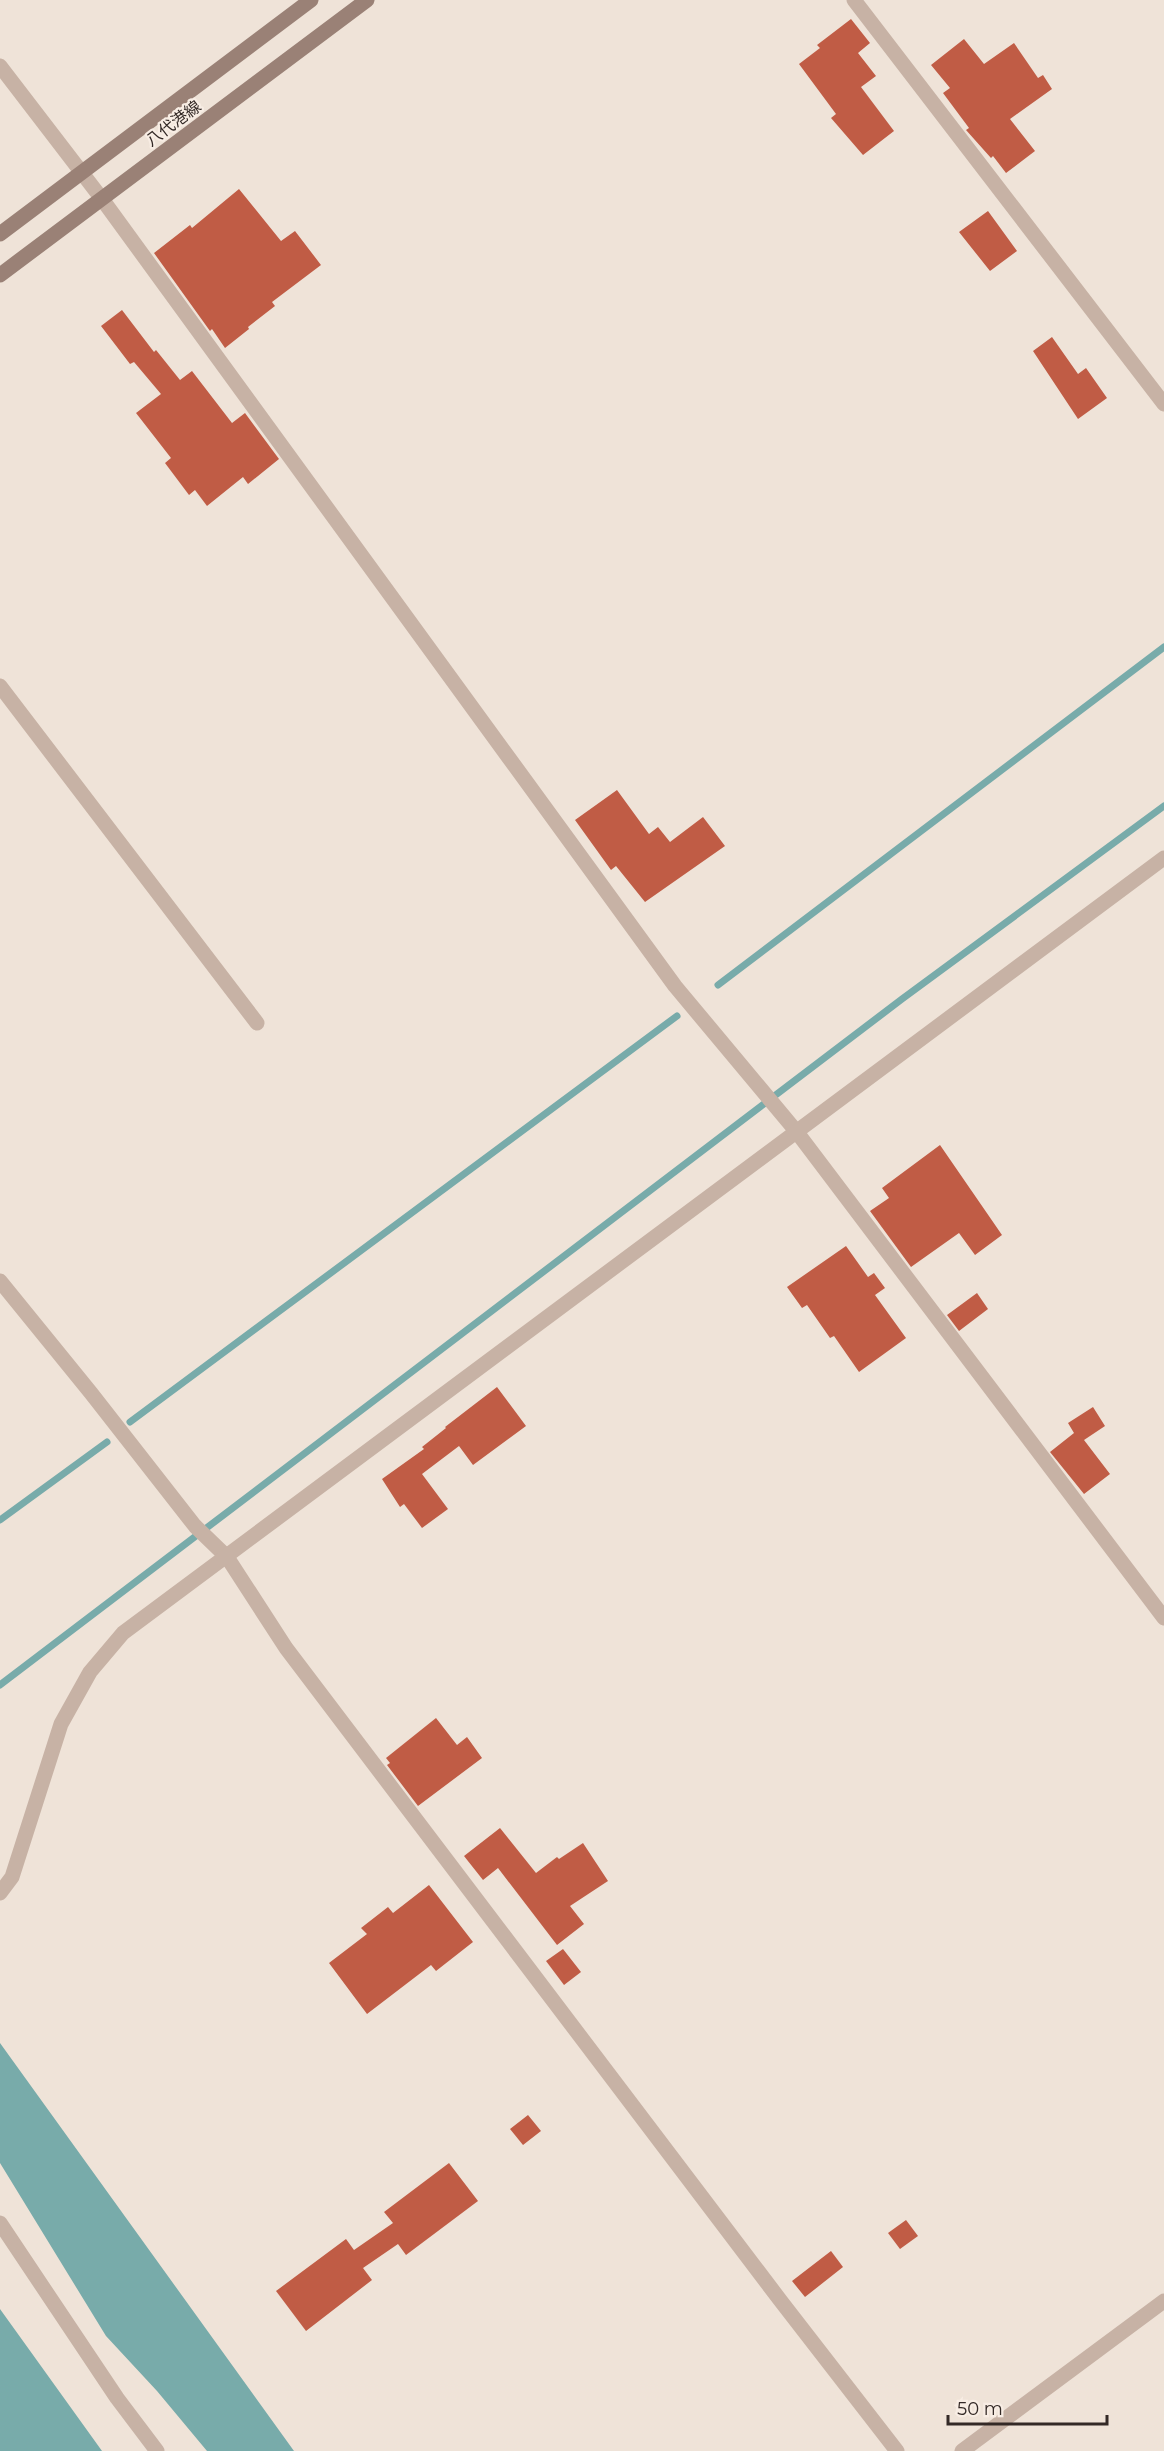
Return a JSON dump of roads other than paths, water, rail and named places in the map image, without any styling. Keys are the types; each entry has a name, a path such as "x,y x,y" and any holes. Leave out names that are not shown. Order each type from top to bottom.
{"main road":[{"name":"八代港線","path":"0,234 311,0"},
{"name":"八代港線","path":"0,275 367,0"}],"street":[{"path":"854,0 1164,404"},
{"path":"0,66 102,199 675,986 796,1131 1164,1618"},
{"path":"0,686 257,1023"},
{"path":"0,1893 12,1877 61,1724 90,1672 123,1633 1164,858"},
{"path":"0,1281 195,1526 227,1557 293,1658 897,2451"},
{"path":"0,2223 117,2398 157,2451"},
{"path":"962,2451 1164,2301"}],"water":[{"path":"0,2043 294,2451 207,2451 157,2391 106,2336 0,2163"},
{"path":"0,2309 102,2451 0,2451"}],"waterway":[{"path":"718,985 1164,647"},
{"path":"0,1685 902,999 1164,806"},
{"path":"130,1422 677,1016"},
{"path":"0,1520 107,1442"}]}
